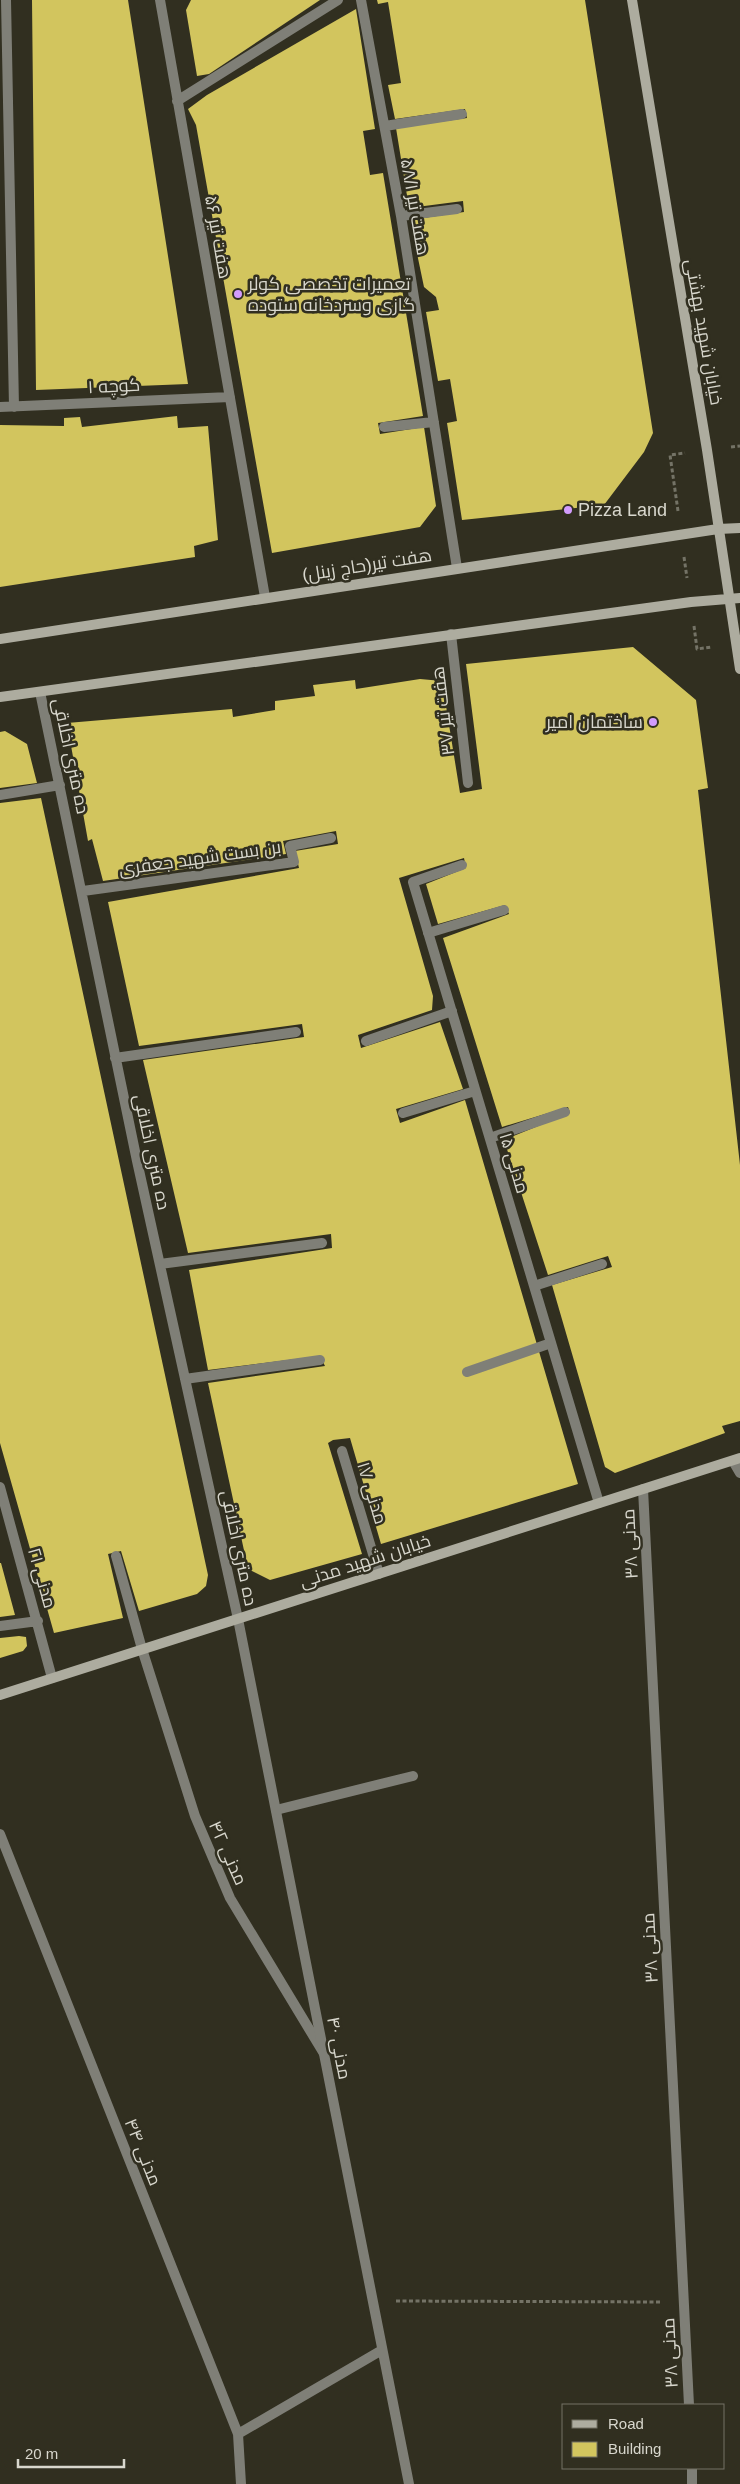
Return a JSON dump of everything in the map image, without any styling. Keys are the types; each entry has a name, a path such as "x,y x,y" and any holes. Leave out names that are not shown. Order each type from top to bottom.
{"main road":[{"name":"خیابان شهید بهشتی","path":"632,0 707,450 718,529 735,598 740,669"},
{"name":"هفت تیر(حاج زینل)","path":"0,639 457,568 718,529 740,528"},
{"path":"0,697 451,634 690,602 735,598"},
{"name":"خیابان شهید مدنی","path":"0,1695 736,1459"}],"street":[{"path":"6,0 14,407"},
{"name":"هفت تیر ۵۶","path":"160,0 265,597"},
{"path":"177,101 338,0"},
{"name":"هفت تیر ۵۸/۱","path":"361,0 401,216 457,568"},
{"path":"385,126 462,114"},
{"path":"401,216 457,208"},
{"name":"کوچه ۱","path":"0,408 230,397"},
{"path":"384,427 434,422"},
{"name":"هفت تیر ۳۷","path":"451,634 468,784"},
{"name":"ده متری اخلاقی","path":"40,692 83,891 115,1058 238,1618"},
{"path":"0,795 60,785"},
{"name":"بن بست شهید جعفری","path":"83,891 294,862 290,846 332,838"},
{"name":"مدنی ۱۵","path":"462,865 413,882 599,1503"},
{"path":"428,933 504,910"},
{"path":"366,1041 452,1011"},
{"path":"115,1058 296,1032"},
{"path":"403,1113 475,1091"},
{"path":"490,1138 564,1112"},
{"path":"160,1264 322,1243"},
{"path":"534,1286 602,1264"},
{"path":"467,1372 551,1343"},
{"path":"185,1379 320,1360"},
{"name":"مدنی ۱۷","path":"342,1451 379,1574"},
{"path":"736,1459 740,1473"},
{"name":"مدنی ۲۱","path":"0,1487 52,1678"},
{"name":"مدنی ۳۸","path":"643,1489 689,2404"},
{"name":"مدنی ۴۲","path":"116,1556 142,1649 194,1816 230,1898 323,2053"},
{"name":"مدنی ۴۰","path":"238,1618 409,2484"},
{"path":"0,1626 38,1621"},
{"path":"276,1810 414,1776"},
{"name":"مدنی ۴۴","path":"0,1834 238,2434 241,2484"},
{"path":"238,2434 382,2350"},
{"path":"692,2469 692,2484"}],"path":[{"path":"373,2300 684,2302"}],"building":[{"path":"32,0 128,0 188,384 36,390"},
{"path":"191,0 320,0 209,74 197,76 186,10"},
{"path":"377,0 585,0 653,433 644,452 604,505 462,520 447,423 457,421 450,379 438,381 426,312 439,310 436,297 424,287 410,220 464,212 463,201 409,208 396,128 467,118 465,109 395,119 388,85 401,83 388,2 378,4"},
{"path":"356,9 375,129 363,131 370,175 383,173 423,416 378,423 380,434 424,427 436,506 420,527 272,553 196,125 188,109 207,95"},
{"path":"177,416 178,428 208,426 218,540 194,546 195,557 0,587 0,425 64,426 64,418 80,417 82,427"},
{"path":"633,647 696,700 708,788 698,790 740,1165 740,1421 722,1426 725,1433 615,1473 605,1467 552,1285 612,1267 608,1256 548,1275 504,1140 570,1113 568,1107 502,1127 443,938 509,914 505,905 438,924 426,884 466,868 464,858 399,878 433,996 432,1010 358,1035 361,1048 440,1022 463,1089 396,1109 400,1123 465,1100 578,1484 381,1544 350,1438 333,1440 328,1443 362,1554 270,1580 248,1569 208,1383 325,1366 320,1356 208,1370 189,1270 332,1248 331,1234 188,1253 143,1060 304,1037 302,1024 139,1046 108,902 299,868 295,851 338,844 336,831 283,841 286,854 103,881 92,839 88,841 67,723 232,709 233,717 275,710 275,701 315,696 313,685 355,680 356,689 420,679 442,681 460,793 482,789 466,664"},
{"path":"5,731 27,744 37,783 0,788 0,732"},
{"path":"41,798 208,1575 206,1586 197,1594 139,1611 121,1551 108,1554 123,1618 54,1633 0,1443 0,803"},
{"path":"1,1563 15,1615 0,1617"},
{"path":"26,1637 27,1646 23,1651 0,1658 0,1638"}],"place":[{"name":"تعمیرات تخصصی کولر گازی وسردخانه ستوده","path":"238,294"},
{"name":"Pizza Land","path":"568,510"},
{"name":"ساختمان امیر","path":"653,722"}]}
